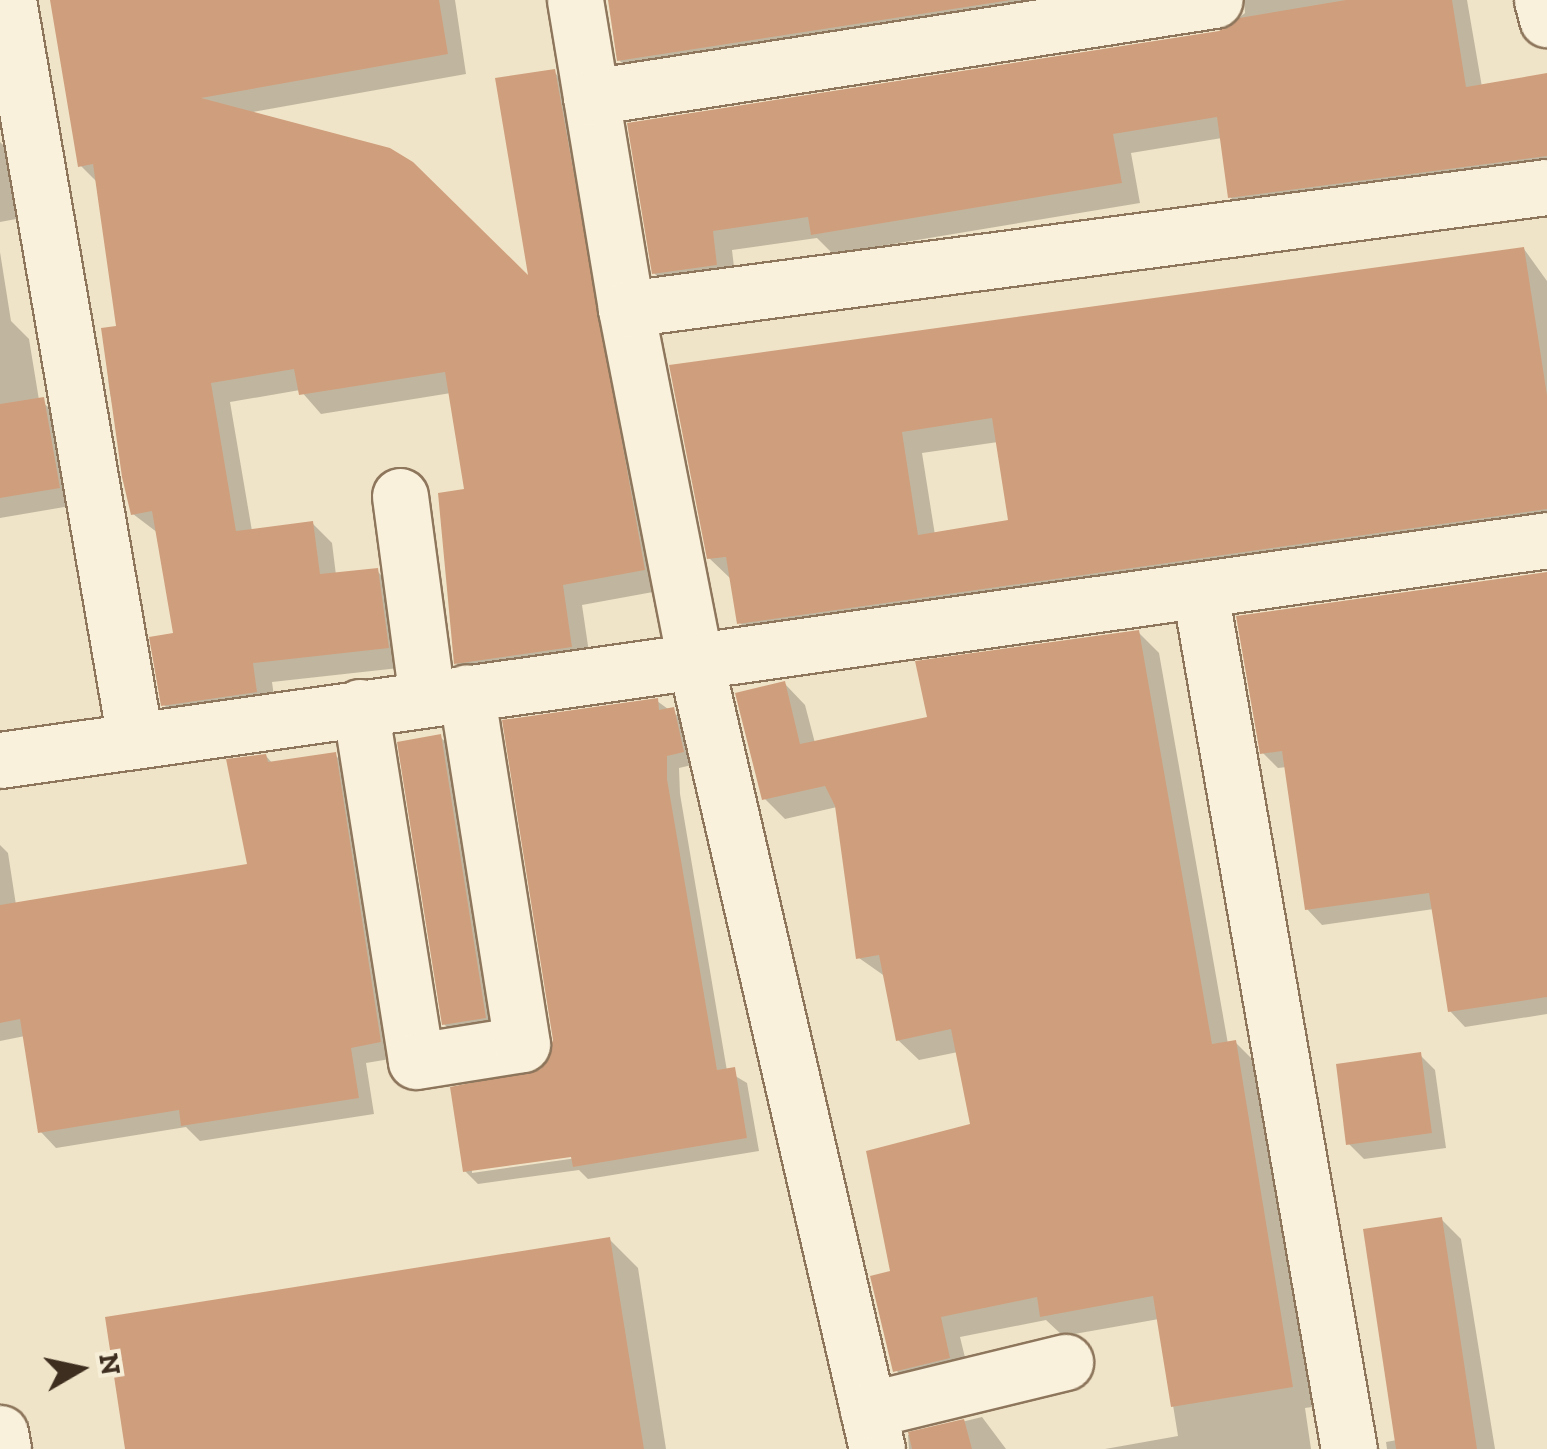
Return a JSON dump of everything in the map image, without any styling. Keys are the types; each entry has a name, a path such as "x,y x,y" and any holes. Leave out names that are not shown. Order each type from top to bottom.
{"street":[{"path":"8,0 135,739"},
{"path":"575,0 626,309 695,660 872,1430 1065,1362"},
{"path":"592,97 1214,0"},
{"path":"1542,0 1547,19"},
{"path":"626,309 1547,186"},
{"path":"360,708 416,1061 522,1044 400,496"},
{"path":"0,760 1547,540"},
{"path":"1200,592 1349,1449"},
{"path":"0,1433 4,1449"}],"building":[{"path":"50,0 439,0 448,54 201,98 390,148 413,162 528,275 495,78 555,69 645,570 563,585 572,647 454,664 438,493 464,489 445,372 299,395 294,369 211,383 236,531 313,521 320,574 378,568 389,648 253,663 257,692 161,706 149,637 173,633 152,511 131,515 122,477 101,328 116,326 93,164 78,167"},
{"path":"608,0 1011,0 617,61"},
{"path":"1346,0 1452,0 1466,87 1547,73 1547,156 1228,198 1217,117 1113,134 1122,183 811,235 808,217 713,231 717,265 652,274 627,123 1219,31 1239,18"},
{"path":"1524,247 1547,395 1547,509 737,624 726,557 707,559 669,365","holes":["992,418 1008,520 918,535 902,432"]},
{"path":"44,397 60,488 0,498 0,404"},
{"path":"1547,572 1547,997 1448,1012 1429,893 1305,910 1282,751 1260,754 1236,616"},
{"path":"1139,630 1212,1044 1236,1040 1293,1387 1171,1407 1153,1296 1040,1317 1037,1297 941,1317 950,1358 893,1372 870,1276 890,1271 866,1151 970,1124 951,1029 896,1041 879,955 856,959 835,806 825,786 762,800 735,693 785,681 800,744 927,717 915,661"},
{"path":"658,698 659,710 674,707 684,752 667,756 667,779 717,1070 735,1067 747,1138 573,1167 571,1157 463,1172 450,1087 541,1069 553,1040 502,720"},
{"path":"441,734 486,1018 442,1025 397,742"},
{"path":"336,752 381,1042 351,1048 359,1098 181,1126 179,1110 38,1133 20,1019 0,1023 0,905 247,864 226,759 266,754 268,762"},
{"path":"1421,1052 1432,1133 1346,1145 1336,1064"},
{"path":"1442,1217 1477,1449 1396,1449 1363,1229"},
{"path":"610,1237 644,1449 125,1449 105,1317"},
{"path":"964,1419 972,1449 912,1449 908,1432"}]}
